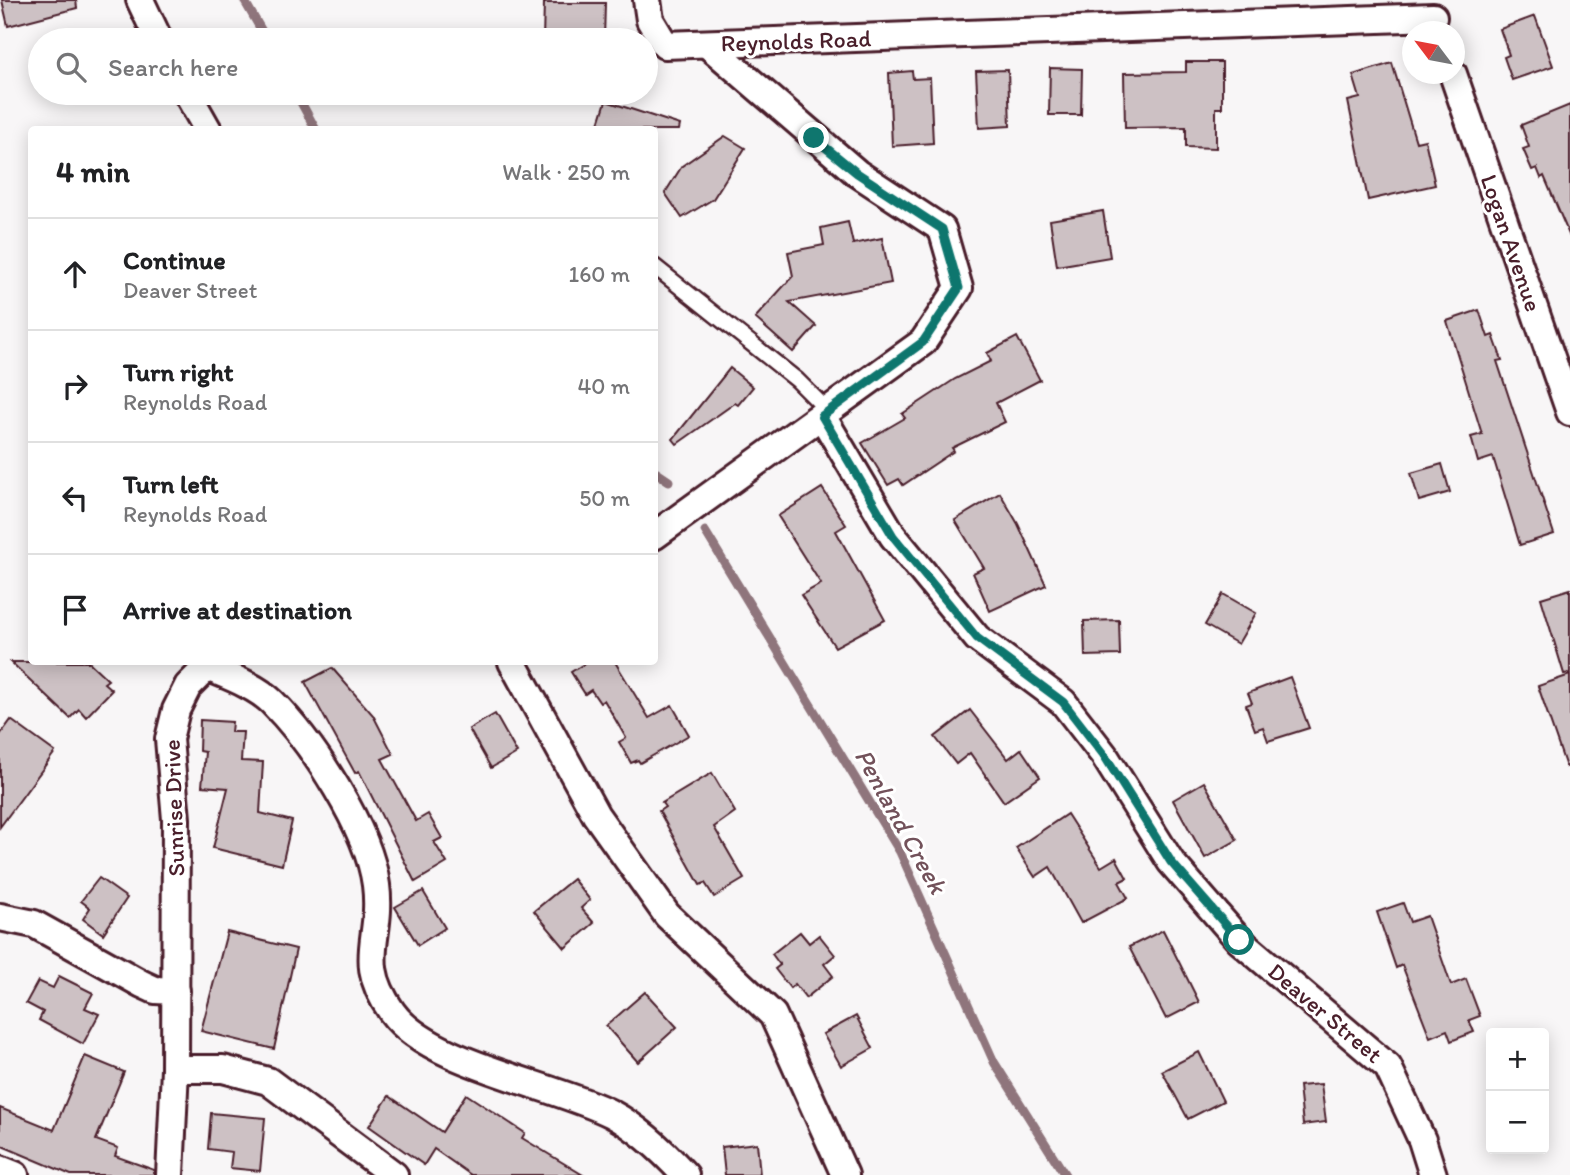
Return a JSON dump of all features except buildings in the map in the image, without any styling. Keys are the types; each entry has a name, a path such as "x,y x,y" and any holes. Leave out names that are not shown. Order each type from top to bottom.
{"street":[{"path":"141,0 154,28"},
{"path":"647,0 650,20 655,28"},
{"name":"Reynolds Road","path":"706,44 1433,16"},
{"path":"658,33 665,44 706,44"},
{"name":"Reynolds Road","path":"658,533 923,342 959,288 942,229 857,173 706,44"},
{"name":"Logan Avenue","path":"1456,84 1570,412"},
{"path":"194,105 206,126"},
{"name":"Deaver Street","path":"825,414 893,536 977,638 1063,702 1104,755 1171,862 1239,940 1388,1067 1423,1140 1433,1175"},
{"name":"Sunrise Drive","path":"170,1175 176,1069 176,819 169,738 176,710 188,686 206,665"},
{"name":"Sunrise Drive","path":"209,665 271,701 348,803 369,854 376,883 378,913 371,949 371,971 379,994 394,1016 441,1049 612,1115 650,1140 685,1175"},
{"path":"514,665 596,815 667,915 773,1014 835,1169"},
{"path":"0,917 34,924 142,985 155,990 176,991"},
{"path":"176,1069 223,1069 268,1081 394,1175"},
{"path":"0,1169 15,1175"}],"lane":[{"path":"658,269 797,380 825,414"}],"waterway":[{"name":"Penland Creek","path":"244,0 260,28"},
{"name":"Penland Creek","path":"302,105 314,126"},
{"name":"Penland Creek","path":"658,474 669,481"},
{"name":"Penland Creek","path":"705,531 900,852 994,1062 1065,1175"}],"route":[{"path":"814,138 857,173 942,229 959,288 923,342 822,416 893,536 977,638 1063,702 1104,755 1171,862 1239,940"}]}
